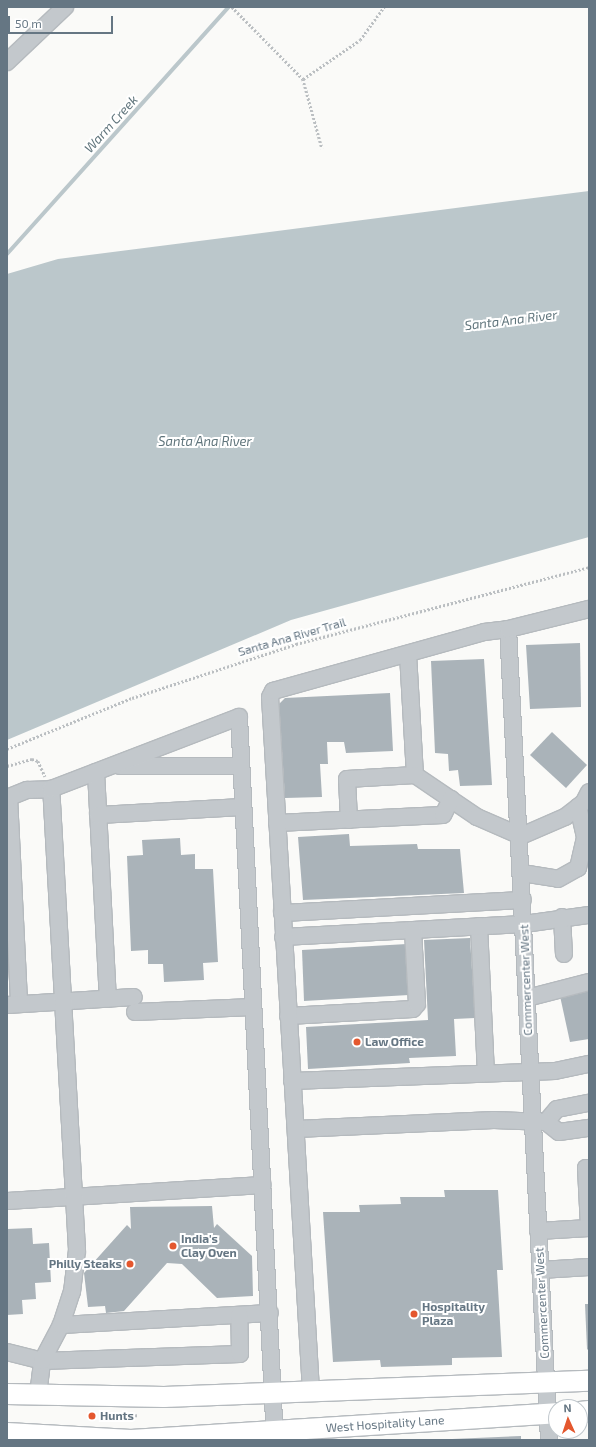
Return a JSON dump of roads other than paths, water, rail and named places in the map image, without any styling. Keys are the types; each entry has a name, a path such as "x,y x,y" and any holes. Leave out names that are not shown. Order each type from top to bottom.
{"main road":[{"path":"7,1394 164,1397 589,1381"},
{"name":"West Hospitality Lane","path":"7,1433 131,1440 275,1436 548,1413"}],"street":[{"path":"7,62 65,7"},
{"path":"311,1391 270,697 273,691 484,632 508,629 589,609"},
{"name":"Commercenter West","path":"508,629 521,836 530,1071 538,1122 538,1231 546,1383 549,1399"},
{"path":"408,654 415,775"},
{"path":"252,1007 134,1004 108,999 13,1005 8,798 27,790 51,789 239,717 252,1007 270,1313 272,1393 275,1436"},
{"path":"112,765 241,766"},
{"path":"96,772 108,999"},
{"path":"349,820 347,779 415,775 477,817 521,836 565,817 578,807 589,792"},
{"path":"38,1395 42,1361 61,1325 72,1292 78,1250 51,789"},
{"path":"277,823 442,815 451,799"},
{"path":"98,815 243,807"},
{"path":"522,873 558,879 578,868 585,837 578,807"},
{"path":"282,912 523,900"},
{"path":"283,937 524,924 562,916 589,915"},
{"path":"562,916 564,954"},
{"path":"479,926 486,1073"},
{"path":"288,1016 413,1009 417,1004 413,930"},
{"path":"527,998 589,982"},
{"path":"292,1082 530,1071 589,1064"},
{"path":"538,1122 557,1109 589,1103"},
{"path":"296,1130 494,1120 538,1122 559,1132 589,1128"},
{"path":"538,1231 589,1227 586,1168 589,1168"},
{"path":"7,1201 263,1185"},
{"path":"540,1270 589,1267"},
{"path":"61,1325 270,1313"},
{"path":"7,1352 42,1361 240,1354 239,1315"}],"water":[{"name":"Santa Ana River","path":"589,191 589,537 291,620 7,740 7,274 58,259"}],"waterway":[{"name":"Warm Creek","path":"7,254 229,7"}],"place":[{"name":"Law Office","path":"357,1042"},
{"name":"India's Clay Oven","path":"173,1246"},
{"name":"Philly Steaks","path":"130,1264"},
{"name":"Hospitality Plaza","path":"414,1314"},
{"name":"Hunts","path":"92,1416"}]}
